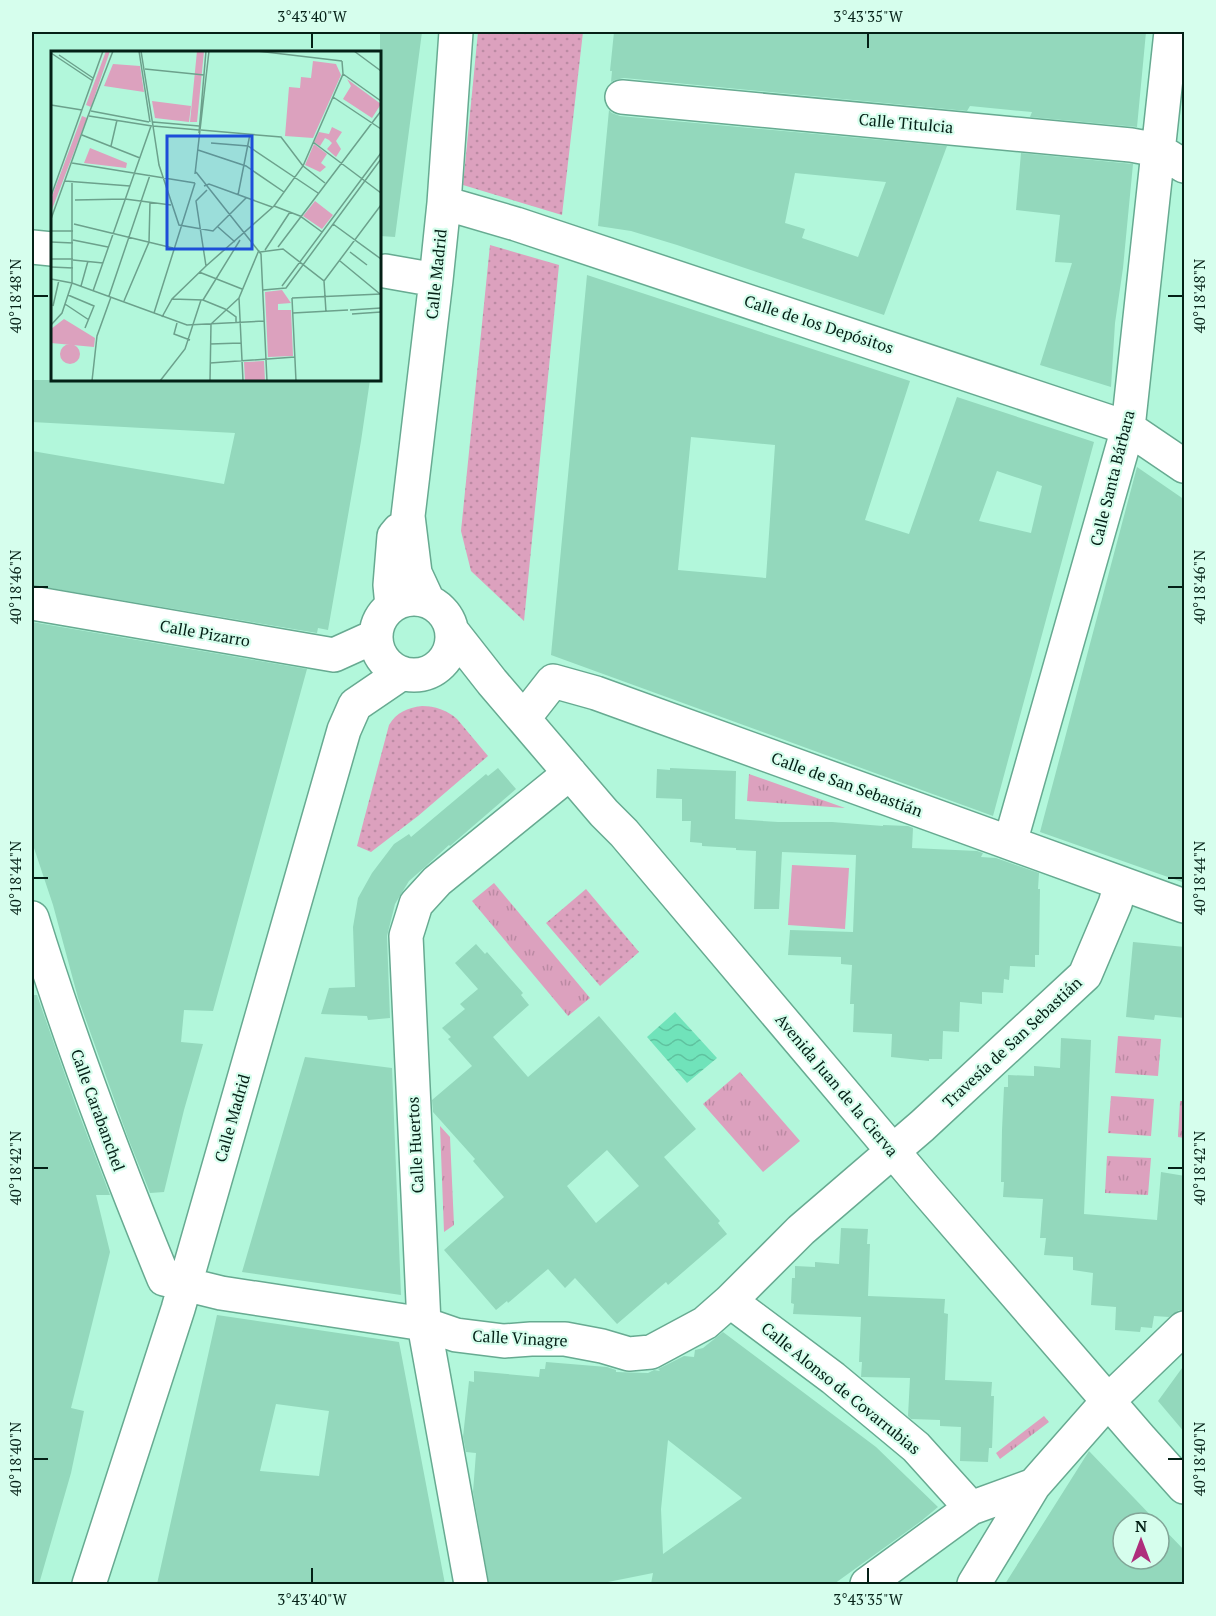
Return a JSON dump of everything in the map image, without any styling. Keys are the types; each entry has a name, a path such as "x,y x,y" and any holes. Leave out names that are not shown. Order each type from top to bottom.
{"street":[{"name":"Calle Madrid","path":"428,601 415,573 408,516 444,203 456,32"},
{"name":"Calle Santa Bárbara","path":"1010,843 1128,428 1171,158 1171,32"},
{"name":"Calle Titulcia","path":"622,97 1131,145 1171,158"},
{"name":"Calle de los Depósitos","path":"444,203 516,224 1128,428 1185,466"},
{"path":"32,248 51,249"},
{"path":"386,271 436,280"},
{"name":"Calle Madrid","path":"392,606 390,585 394,536 408,516"},
{"path":"403,600 428,601 439,608 447,618 452,631 452,644 447,656 427,673 414,675 402,673 391,668 377,648 378,625 383,615 392,606 403,600"},
{"name":"Calle Pizarro","path":"32,603 334,655 376,636"},
{"name":"Avenida Juan de la Cierva","path":"452,631 492,682 624,833 1108,1401 1185,1486"},
{"path":"438,666 492,682"},
{"name":"Calle Madrid","path":"89,1584 178,1309 344,730 355,705 402,673"},
{"name":"Calle de San Sebastián","path":"524,718 553,681 596,693 1185,906"},
{"name":"Calle Huertos","path":"471,1584 423,1324 406,936 416,904 437,881 570,773"},
{"name":"Travesía de San Sebastián","path":"893,1150 1085,975 1121,884"},
{"name":"Calle Carabanchel","path":"32,918 43,990 164,1279 185,1283"},
{"name":"Calle Vinagre","path":"185,1283 221,1293 423,1324 456,1335 504,1341 565,1339 629,1354 651,1352 705,1323 801,1230 893,1150"},
{"name":"Calle Alonso de Covarrubias","path":"730,1301 833,1378 916,1447 971,1508"},
{"path":"974,1584 1034,1485 1108,1401 1185,1328"},
{"path":"867,1584 971,1508 1034,1485"}],"green space":[{"path":"478,32 583,32 562,215 463,185"},
{"path":"490,245 559,265 524,621 471,571 461,531"},
{"path":"422,706 441,709 457,719 488,756 418,816 371,852 357,846 389,725 403,711"},
{"path":"749,774 845,808 747,801"},
{"path":"792,865 849,868 845,929 788,925"},
{"path":"494,883 590,998 568,1016 472,901"},
{"path":"586,889 639,952 600,986 546,923"},
{"path":"1118,1036 1161,1039 1158,1076 1115,1073"},
{"path":"740,1072 800,1141 763,1172 703,1104"},
{"path":"1111,1096 1154,1099 1151,1136 1108,1133"},
{"path":"1180,1101 1184,1101 1184,1138 1178,1137"},
{"path":"440,1126 450,1137 454,1225 444,1232"},
{"path":"1107,1156 1151,1158 1148,1195 1105,1193"},
{"path":"1044,1416 1049,1422 1000,1459 996,1453"}],"water":[{"path":"675,1012 717,1058 687,1083 647,1037"}],"building":[{"path":"380,32 422,32 395,237 381,236"},
{"path":"614,32 1146,32 1137,127 1030,117 1032,112 970,106 967,111 624,78 611,82"},
{"path":"609,110 620,116 947,146 884,315 677,245 631,231 598,226","holes":["795,173 886,182 858,257 802,238 805,229 785,223"]},
{"path":"1021,153 1133,164 1115,323 1111,387 1040,365 1072,263 1055,262 1060,215 1016,210"},
{"path":"587,275 910,381 865,520 909,534 957,397 1094,442 993,816 551,655","holes":["691,437 775,445 766,578 678,570","997,471 1042,486 1031,533 979,521"]},
{"path":"32,380 370,381 328,630 318,628 317,633 32,585 32,451 224,484 235,433 32,422"},
{"path":"1137,467 1185,500 1185,883 1040,832"},
{"path":"32,622 307,669 213,1011 184,1010 181,1042 203,1044 164,1192 150,1193 128,1138 78,998 53,905 32,842"},
{"path":"498,768 516,789 409,881 395,904 387,936 390,1018 368,1020 367,1016 321,1014 329,988 355,987 353,927 358,898 372,873 394,844 409,834 411,837 486,774 488,776"},
{"path":"670,768 736,771 735,819 908,826 913,828 912,848 977,851 983,853 981,857 996,858 1039,873 1039,955 1035,955 1035,967 1010,966 1009,980 1004,979 1003,993 982,992 982,1004 960,1002 959,1032 943,1031 942,1059 929,1059 929,1061 891,1057 892,1034 853,1032 854,1004 850,1004 852,965 841,964 841,957 788,955 790,930 853,932 856,855 782,852 779,909 754,909 756,851 702,846 702,843 690,842 691,821 682,821 682,799 656,798 657,769 670,770"},
{"path":"1133,942 1185,947 1185,1018 1155,1015 1154,1020 1126,1017"},
{"path":"476,944 485,954 487,952 523,993 521,995 529,1005 493,1037 528,1077 599,1016 696,1129 664,1157 720,1221 718,1223 727,1234 668,1285 666,1282 617,1324 575,1278 565,1288 548,1269 508,1303 507,1301 496,1310 444,1250 504,1197 473,1161 475,1159 433,1112 432,1100 472,1066 448,1039 451,1037 442,1028 465,1009 460,1004 478,989 455,963","holes":["607,1150 639,1186 596,1223 567,1186"]},
{"path":"32,995 37,995 110,1195 96,1195 110,1252 71,1408 84,1411 71,1473 39,1584 32,1584"},
{"path":"1061,1038 1091,1040 1084,1214 1157,1220 1161,1172 1185,1176 1185,1236 1182,1267 1185,1267 1185,1310 1179,1310 1169,1317 1154,1316 1152,1328 1141,1327 1140,1332 1115,1330 1116,1307 1091,1305 1093,1273 1073,1270 1073,1257 1044,1255 1046,1238 1040,1238 1043,1199 1003,1197 1002,1130 1004,1087 1008,1087 1008,1075 1034,1076 1034,1066 1060,1068"},
{"path":"305,1057 392,1068 401,1295 242,1272"},
{"path":"841,1228 868,1229 867,1244 870,1244 868,1296 945,1299 944,1313 948,1314 945,1380 992,1382 991,1396 994,1396 992,1448 989,1448 988,1462 960,1461 961,1427 940,1426 940,1420 911,1419 908,1416 910,1378 861,1377 862,1362 859,1362 861,1317 793,1314 792,1278 795,1278 795,1266 815,1267 815,1262 839,1264"},
{"path":"217,1315 399,1342 445,1584 157,1584","holes":["276,1404 329,1411 319,1476 260,1471"]},
{"path":"723,1332 876,1447 938,1507 834,1584 651,1584 653,1573 598,1584 489,1584 473,1492 476,1453 466,1452 463,1437 469,1381 474,1382 474,1371 539,1377 540,1369 545,1369 546,1362 607,1367 616,1372 648,1373 654,1370 660,1371 658,1369 684,1356 694,1357 695,1350 703,1348","holes":["668,1440 742,1498 663,1554 661,1509"]},
{"path":"1185,1364 1185,1433 1158,1401"},
{"path":"1089,1451 1146,1511 1111,1511 1111,1571 1171,1571 1171,1536 1185,1551 1185,1584 1005,1584"}]}
